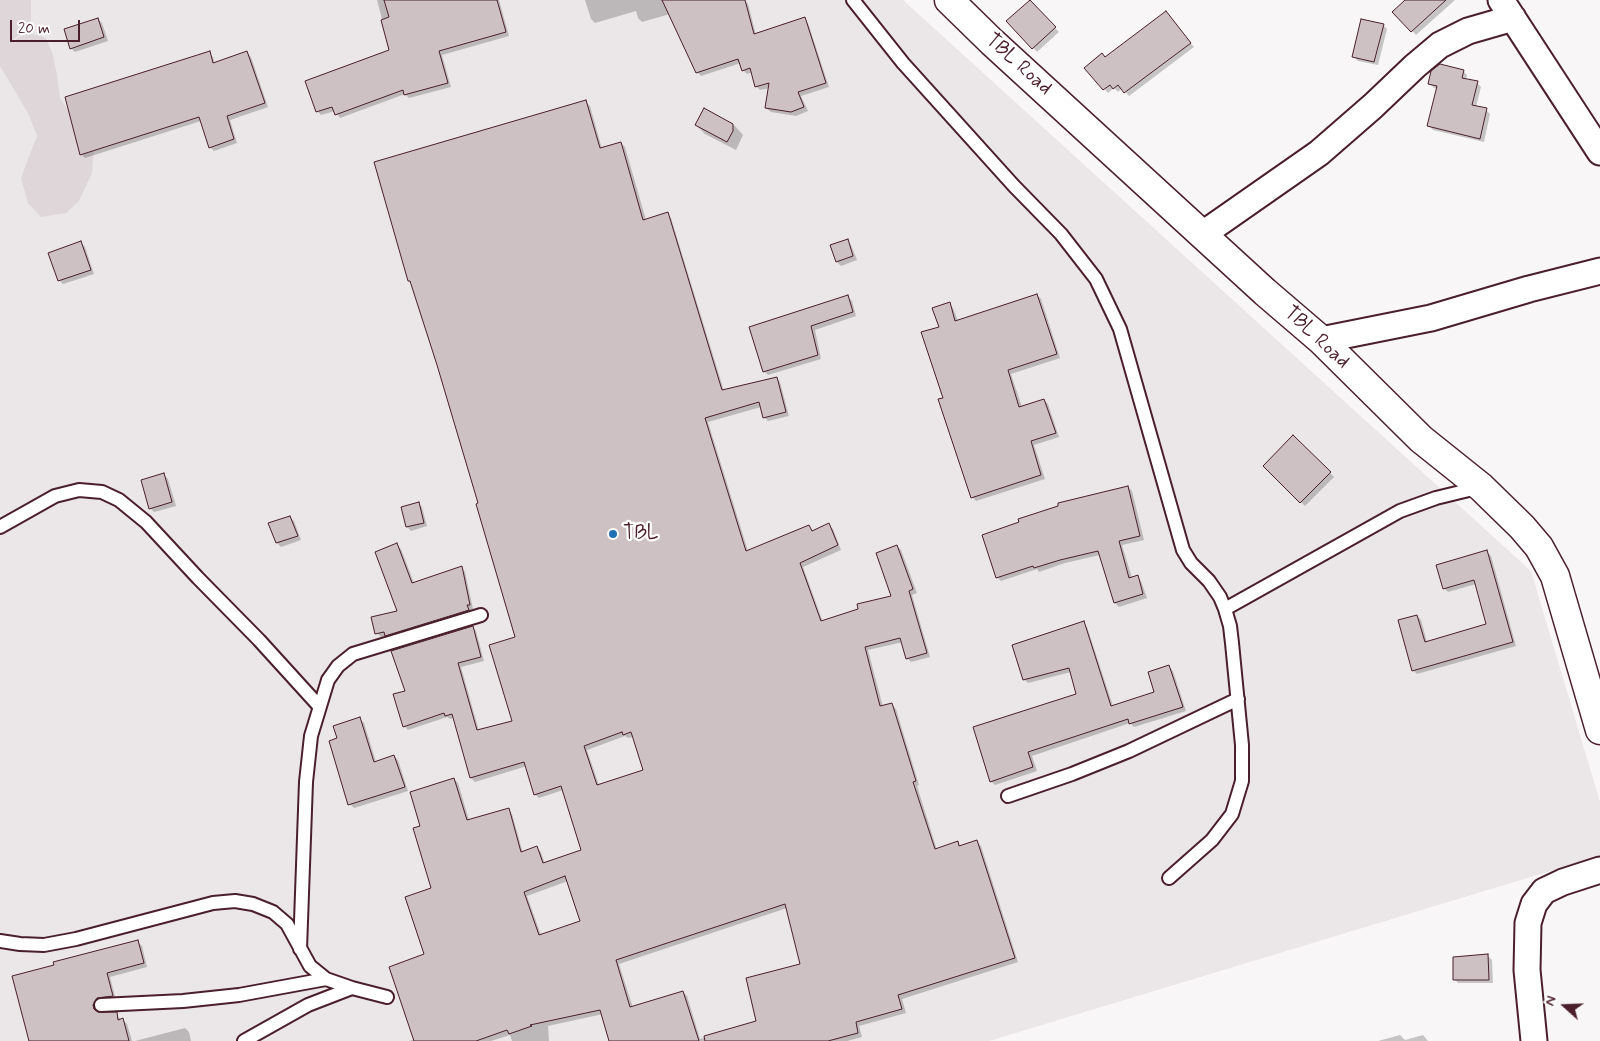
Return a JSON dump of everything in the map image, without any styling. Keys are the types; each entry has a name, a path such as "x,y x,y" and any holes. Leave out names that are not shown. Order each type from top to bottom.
{"street":[{"name":"TBL Road","path":"949,0 992,42 1321,340 1421,439 1481,487 1522,526 1556,576 1600,730"},
{"path":"1203,234 1319,153 1440,45 1507,9 1600,152"},
{"path":"1321,340 1431,318 1529,289 1600,271"},
{"path":"1534,1041 1527,970 1528,923 1534,904 1544,892 1556,885 1600,870"}],"lane":[{"path":"853,0 903,63 1008,179 1061,234 1096,279 1120,329 1183,550 1191,563 1209,581 1220,597 1225,609 1230,626 1238,699 1242,745 1242,781 1232,814 1212,840 1169,878"},
{"path":"1225,609 1400,511 1436,498 1481,487"},
{"path":"0,527 55,496 79,490 102,492 120,500 146,522 319,706"},
{"path":"300,950 306,782 311,736 328,680 338,666 353,654 481,615"},
{"path":"1008,796 1072,774 1129,751 1238,699"},
{"path":"0,941 44,945 76,939 213,903 235,901 253,904 274,912 287,924 310,966 326,979 387,998"},
{"path":"101,1005 184,1001 230,996 326,979"},
{"path":"244,1041 308,1005 352,988"}],"shaded area":[{"path":"0,0 903,0 1531,571 1600,802 1600,856 989,1041 0,1041"},
{"path":"0,0 31,0 31,25 9,43 28,33 45,37 52,52 60,98 68,110 85,125 94,147 92,173 79,201 66,213 41,217 28,203 21,178 37,136 28,113 0,66"}],"building":[{"path":"384,0 497,0 506,32 439,51 448,83 404,95 403,90 335,115 332,107 316,112 305,81 389,50 381,20 389,17"},
{"path":"662,0 745,0 754,34 805,17 826,83 798,92 804,107 791,112 765,108 769,83 755,87 750,68 742,71 738,59 696,73"},
{"path":"1030,0 1056,27 1032,49 1006,21"},
{"path":"1405,0 1446,0 1411,32 1392,12"},
{"path":"1166,11 1191,43 1124,93 1118,85 1113,89 1110,85 1103,90 1084,68 1102,53 1105,57"},
{"path":"98,18 104,37 70,49 64,29"},
{"path":"1361,19 1384,24 1374,62 1352,57"},
{"path":"210,51 213,63 247,51 265,103 227,116 234,139 209,148 199,117 80,155 65,97"},
{"path":"1440,64 1464,70 1462,78 1478,81 1472,105 1487,108 1480,139 1427,126 1437,86 1428,84 1431,71"},
{"path":"586,100 600,148 621,142 643,220 668,212 722,390 777,377 786,412 763,418 759,402 705,418 746,551 809,525 812,531 829,523 838,545 800,563 821,621 858,609 857,604 891,596 876,553 897,545 913,589 909,591 927,653 906,659 900,638 865,647 880,706 892,703 916,781 913,782 935,849 958,841 959,846 977,840 1015,958 898,995 902,1009 856,1022 858,1033 828,1041 705,1041 704,1036 756,1021 746,978 800,964 785,904 616,960 630,1007 683,991 699,1041 609,1041 600,1010 530,1025 532,1026 509,1034 507,1030 476,1041 414,1041 389,967 424,954 405,897 431,888 413,828 420,826 410,792 454,778 467,820 509,808 521,852 537,846 543,863 581,850 561,786 534,795 524,762 470,778 452,714 445,716 444,713 403,727 393,694 405,691 391,651 473,626 481,657 458,663 477,730 512,721 489,645 515,637 476,504 478,503 437,365 410,281 408,281 374,162","holes":["622,732 623,735 631,732 643,770 597,785 584,746","565,876 580,921 539,935 524,892"]},
{"path":"704,108 733,124 733,131 727,142 695,125"},
{"path":"848,239 853,256 836,262 830,245"},
{"path":"81,241 91,270 58,281 48,253"},
{"path":"1037,294 1057,354 1008,370 1019,407 1044,399 1056,433 1031,441 1041,475 971,498 938,399 943,398 921,332 939,327 932,308 950,302 955,321"},
{"path":"848,295 853,312 811,326 818,355 763,372 749,327"},
{"path":"1293,435 1331,472 1300,503 1263,466"},
{"path":"164,473 172,502 149,509 141,480"},
{"path":"1128,486 1140,536 1119,541 1129,578 1138,575 1143,594 1114,603 1098,551 1034,568 1033,566 996,578 982,535 1019,522 1018,519 1058,506 1058,503"},
{"path":"419,502 424,523 406,527 401,507"},
{"path":"290,516 298,536 276,543 268,523"},
{"path":"397,543 412,583 462,566 470,605 467,605 469,610 385,636 384,632 375,634 371,617 397,611 375,552"},
{"path":"1487,550 1513,642 1412,671 1398,620 1417,615 1425,642 1486,624 1474,580 1443,589 1436,565"},
{"path":"1084,621 1111,706 1154,692 1148,672 1169,665 1183,707 1129,724 1128,719 1028,752 1033,767 990,782 973,727 1076,694 1069,668 1023,680 1012,645"},
{"path":"360,717 374,762 394,755 405,787 348,805 329,741 337,738 333,726"},
{"path":"138,940 144,963 107,973 113,996 97,998 93,1005 94,1009 98,1012 117,1012 118,1020 123,1018 129,1041 29,1041 12,976 54,965 53,962"},
{"path":"1488,954 1489,980 1453,980 1453,957"}],"place":[{"name":"TBL","path":"613,534"}]}
